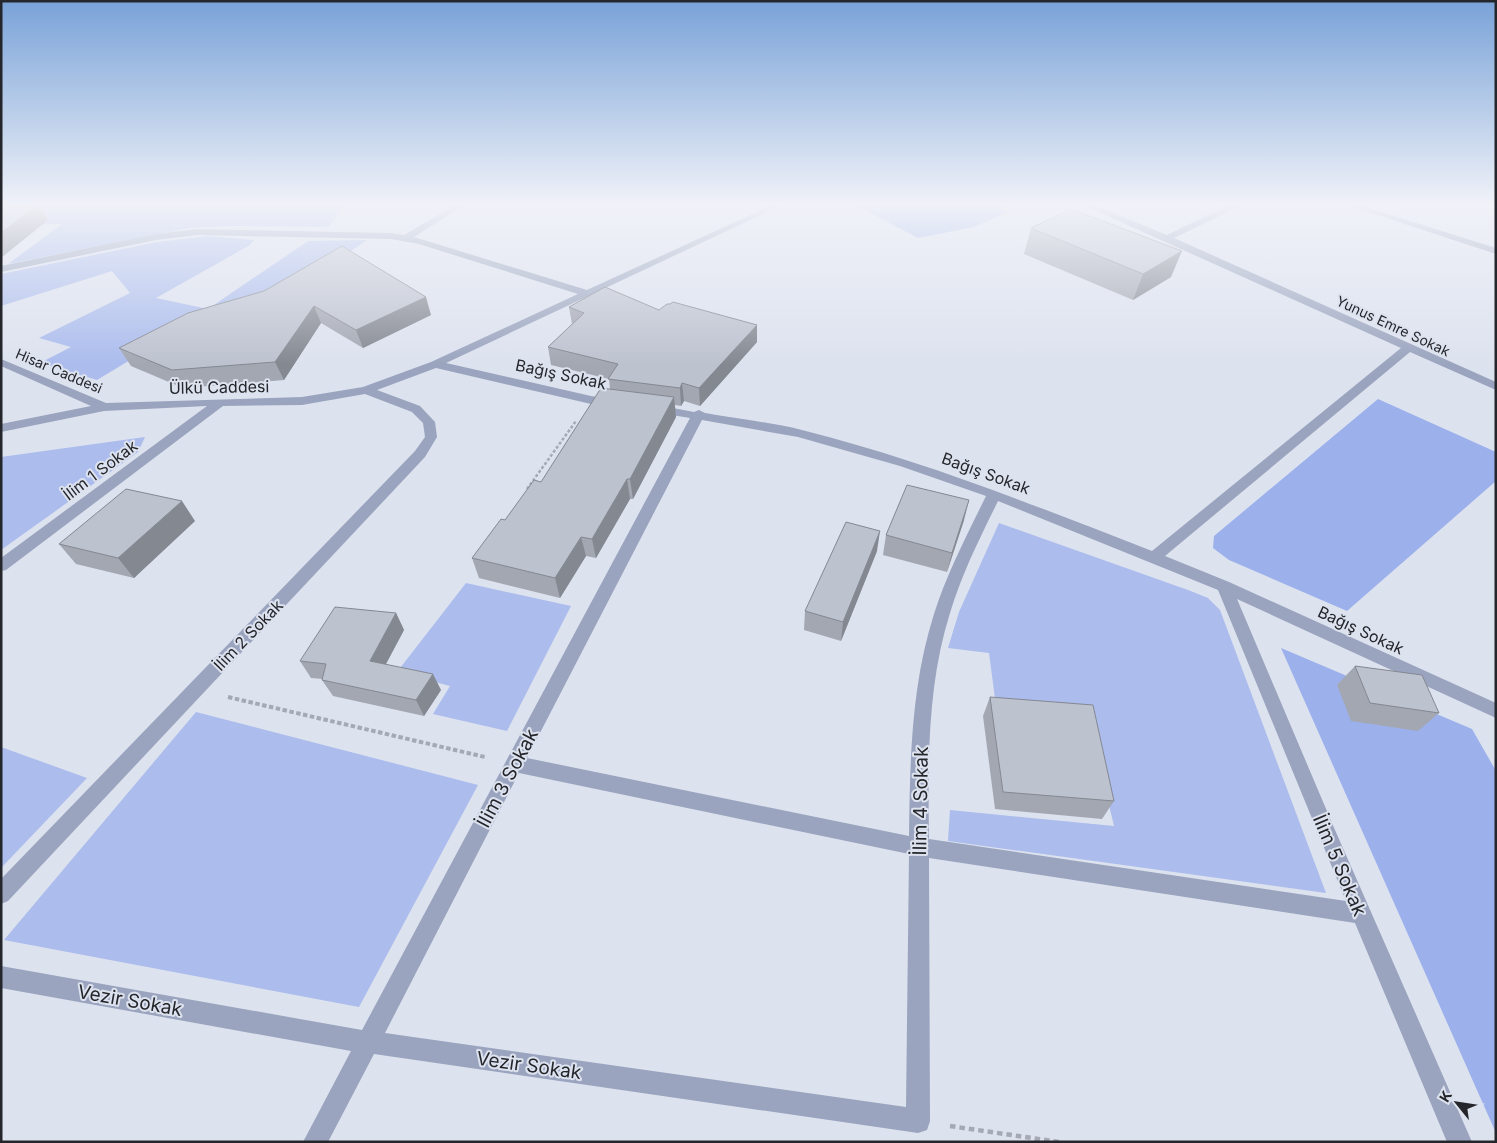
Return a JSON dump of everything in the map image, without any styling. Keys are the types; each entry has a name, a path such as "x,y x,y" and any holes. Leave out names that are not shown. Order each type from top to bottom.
{"street":[{"path":"1,269 53,258"},
{"path":"473,258 586,293"},
{"name":"Ülkü Caddesi","path":"1,428 104,407 302,401 366,390 435,364 662,258"},
{"name":"Yunus Emre Sokak","path":"1212,258 1496,387"},
{"path":"1153,558 1408,348"},
{"name":"Hisar Caddesi","path":"1,362 104,407"},
{"name":"Bağış Sokak","path":"435,364 591,400 699,414 799,432 905,463 994,494 1224,586 1496,710"},
{"name":"İlim 2 Sokak","path":"1,894 420,454 431,437 429,422 416,409 366,390"},
{"name":"İlim 1 Sokak","path":"1,566 220,402"},
{"name":"İlim 3 Sokak","path":"315,1142 699,414"},
{"name":"İlim 4 Sokak","path":"918,1121 919,847 922,708 929,662 949,591 994,494"},
{"name":"İlim 5 Sokak","path":"1224,586 1460,1142"},
{"path":"515,764 919,847 1362,914"},
{"name":"Vezir Sokak","path":"1,977 367,1042 918,1121"}],"path":[{"path":"523,495 591,400"},
{"path":"196,690 515,764"},
{"path":"918,1121 1059,1142"}],"shaded area":[{"path":"16,258 36,258 8,264"},
{"path":"77,258 226,258 156,298 208,309 282,258 340,258 256,316 213,310 97,380 40,363 71,347 39,338 130,293 112,271 1,306 1,274"},
{"path":"1378,399 1496,452 1496,481 1347,611 1229,560 1213,548 1214,536"},
{"path":"145,437 138,452 1,550 1,457"},
{"path":"999,523 1188,590 1208,598 1220,610 1326,893 948,841 950,810 1114,826 1088,717 996,706 989,653 948,648 959,612"},
{"path":"466,583 571,606 507,731 433,714 450,686 397,672"},
{"path":"1281,648 1472,729 1496,771 1496,1133"},
{"path":"196,712 478,785 359,1007 4,940"},
{"path":"1,747 87,778 1,868"}],"building":[{"path":"321,258 362,258 426,297 356,330 314,306 275,362 172,370 119,348 188,313 264,291"},
{"path":"1105,258 1170,258 1143,274"},
{"path":"605,287 659,310 673,302 757,325 699,388 682,383 680,388 608,379 618,364 548,347 584,313 569,307"},
{"path":"601,388 674,397 630,479 627,479 592,539 581,537 555,578 472,558 501,519 505,520 534,480 541,482"},
{"path":"907,485 969,500 952,553 886,535"},
{"path":"126,489 182,501 118,558 59,544"},
{"path":"846,522 880,531 843,622 805,611"},
{"path":"335,607 396,613 370,661 433,674 416,700 322,680 326,664 300,661"},
{"path":"1355,666 1422,675 1439,713 1370,703"},
{"path":"990,697 1093,705 1114,801 1003,792"}]}
